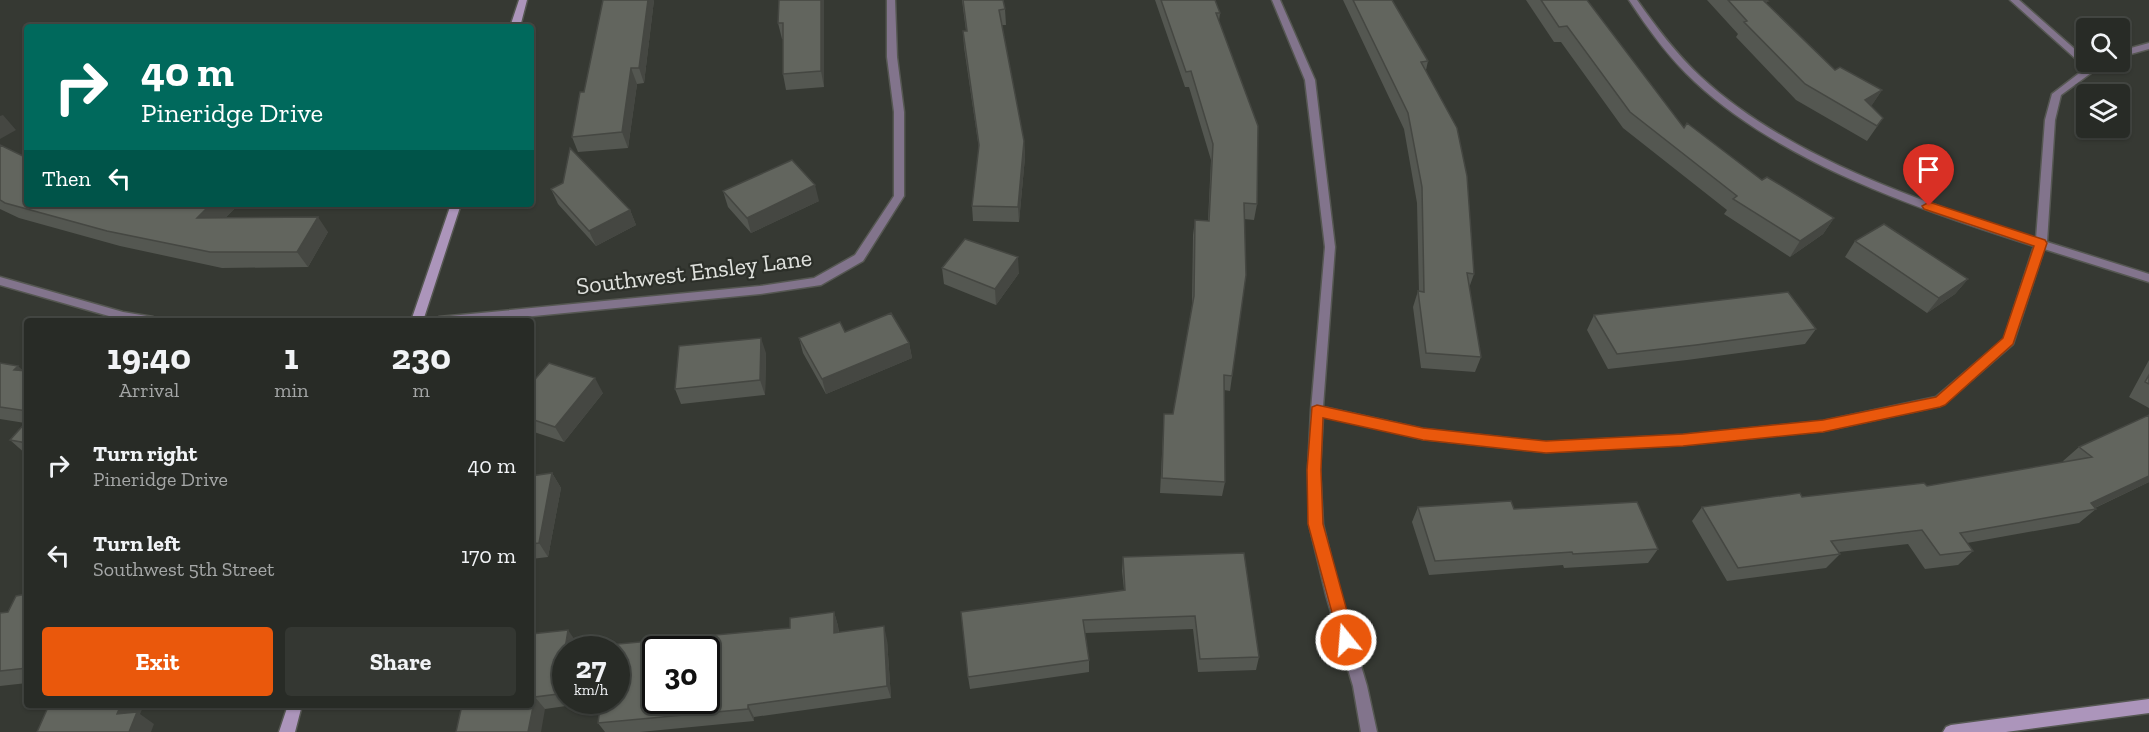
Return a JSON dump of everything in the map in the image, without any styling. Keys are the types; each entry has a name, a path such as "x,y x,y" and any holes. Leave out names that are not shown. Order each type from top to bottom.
{"main road":[{"path":"516,24 524,0"},
{"path":"418,318 455,207"},
{"path":"1951,732 2149,706"},
{"path":"287,732 294,708"}],"street":[{"name":"Southwest Ensley Lane","path":"470,318 759,290 817,282 858,258 899,196 899,112 892,57 891,0"},
{"path":"1276,0 1310,80 1330,247 1314,470 1316,524 1333,595 1360,686 1369,732"},
{"path":"1633,0 1653,28 1705,86 1785,143 1906,199 2149,278"},
{"path":"2014,0 2076,48"},
{"path":"2130,51 2149,46"},
{"path":"1317,411 1423,434 1546,447 1683,440 1823,426 1940,401 2009,341 2041,243 2047,149 2057,94 2086,72"},
{"path":"0,281 135,318"}],"building":[{"path":"603,0 648,0 639,68 631,68 622,132 572,137 580,92 584,92"},
{"path":"779,0 821,0 821,71 783,74 783,23 778,23"},
{"path":"963,0 1003,0 1005,9 999,10 1024,141 1018,207 972,206 979,145 963,31 967,31"},
{"path":"1161,0 1215,0 1220,13 1216,13 1258,126 1257,204 1244,203 1246,275 1232,376 1224,375 1225,482 1162,478 1164,414 1173,414 1194,296 1195,220 1209,221 1213,144 1191,71 1186,72"},
{"path":"1353,0 1392,0 1428,61 1421,62 1457,128 1467,176 1474,274 1467,273 1481,357 1426,353 1418,291 1424,292 1422,187 1408,113"},
{"path":"1541,0 1587,0 1684,128 1687,123 1762,180 1767,177 1834,218 1800,241 1733,199 1737,196 1630,112 1567,26 1559,27"},
{"path":"1728,0 1767,0 1764,1 1835,70 1840,67 1882,90 1865,100 1883,118 1877,126 1805,84 1744,22 1747,21"},
{"path":"0,145 24,157 24,207 208,207 197,218 318,217 297,252 210,252 107,231 5,203 0,200"},
{"path":"570,148 630,210 589,231 551,189 563,183"},
{"path":"792,160 815,185 747,218 723,191"},
{"path":"1884,224 1968,279 1939,298 1855,241"},
{"path":"965,239 1018,257 995,289 942,268"},
{"path":"1788,292 1816,329 1617,354 1594,315"},
{"path":"891,313 909,343 822,379 799,338 840,322 845,332"},
{"path":"761,338 760,380 675,389 679,346"},
{"path":"0,363 18,366 14,370 24,371 24,411 0,407"},
{"path":"549,363 595,378 555,427 534,420 534,380"},
{"path":"2149,415 2149,476 2091,503 2096,509 1960,533 1973,551 1940,555 1922,530 1831,541 1840,554 1738,568 1702,507 1800,493 1802,497 1924,483 1927,486 2092,457 2079,447"},
{"path":"24,424 24,442 10,440"},
{"path":"552,473 539,543 534,544 534,476"},
{"path":"1511,501 1514,509 1637,502 1658,549 1435,561 1418,507"},
{"path":"1244,553 1259,657 1200,659 1195,616 1083,620 1089,660 968,677 961,612 1125,590 1123,557"},
{"path":"24,595 24,668 0,671 0,613 8,612 16,596"},
{"path":"834,612 834,633 884,626 887,686 748,705 748,709 720,712 720,636 704,636 790,628 790,618"},
{"path":"568,630 567,636 552,636 552,695 535,697 534,702 534,634"},
{"path":"642,642 642,714 694,714 598,723 599,714 630,714 630,643"},
{"path":"48,708 120,708 117,714 137,712 129,732 37,732"},
{"path":"461,708 533,708 528,732 456,732"}],"route":[{"path":"1346,640 1316,524 1314,470 1317,411 1423,434 1546,447 1683,440 1823,426 1940,401 2009,341 2041,243 1929,206"}]}
